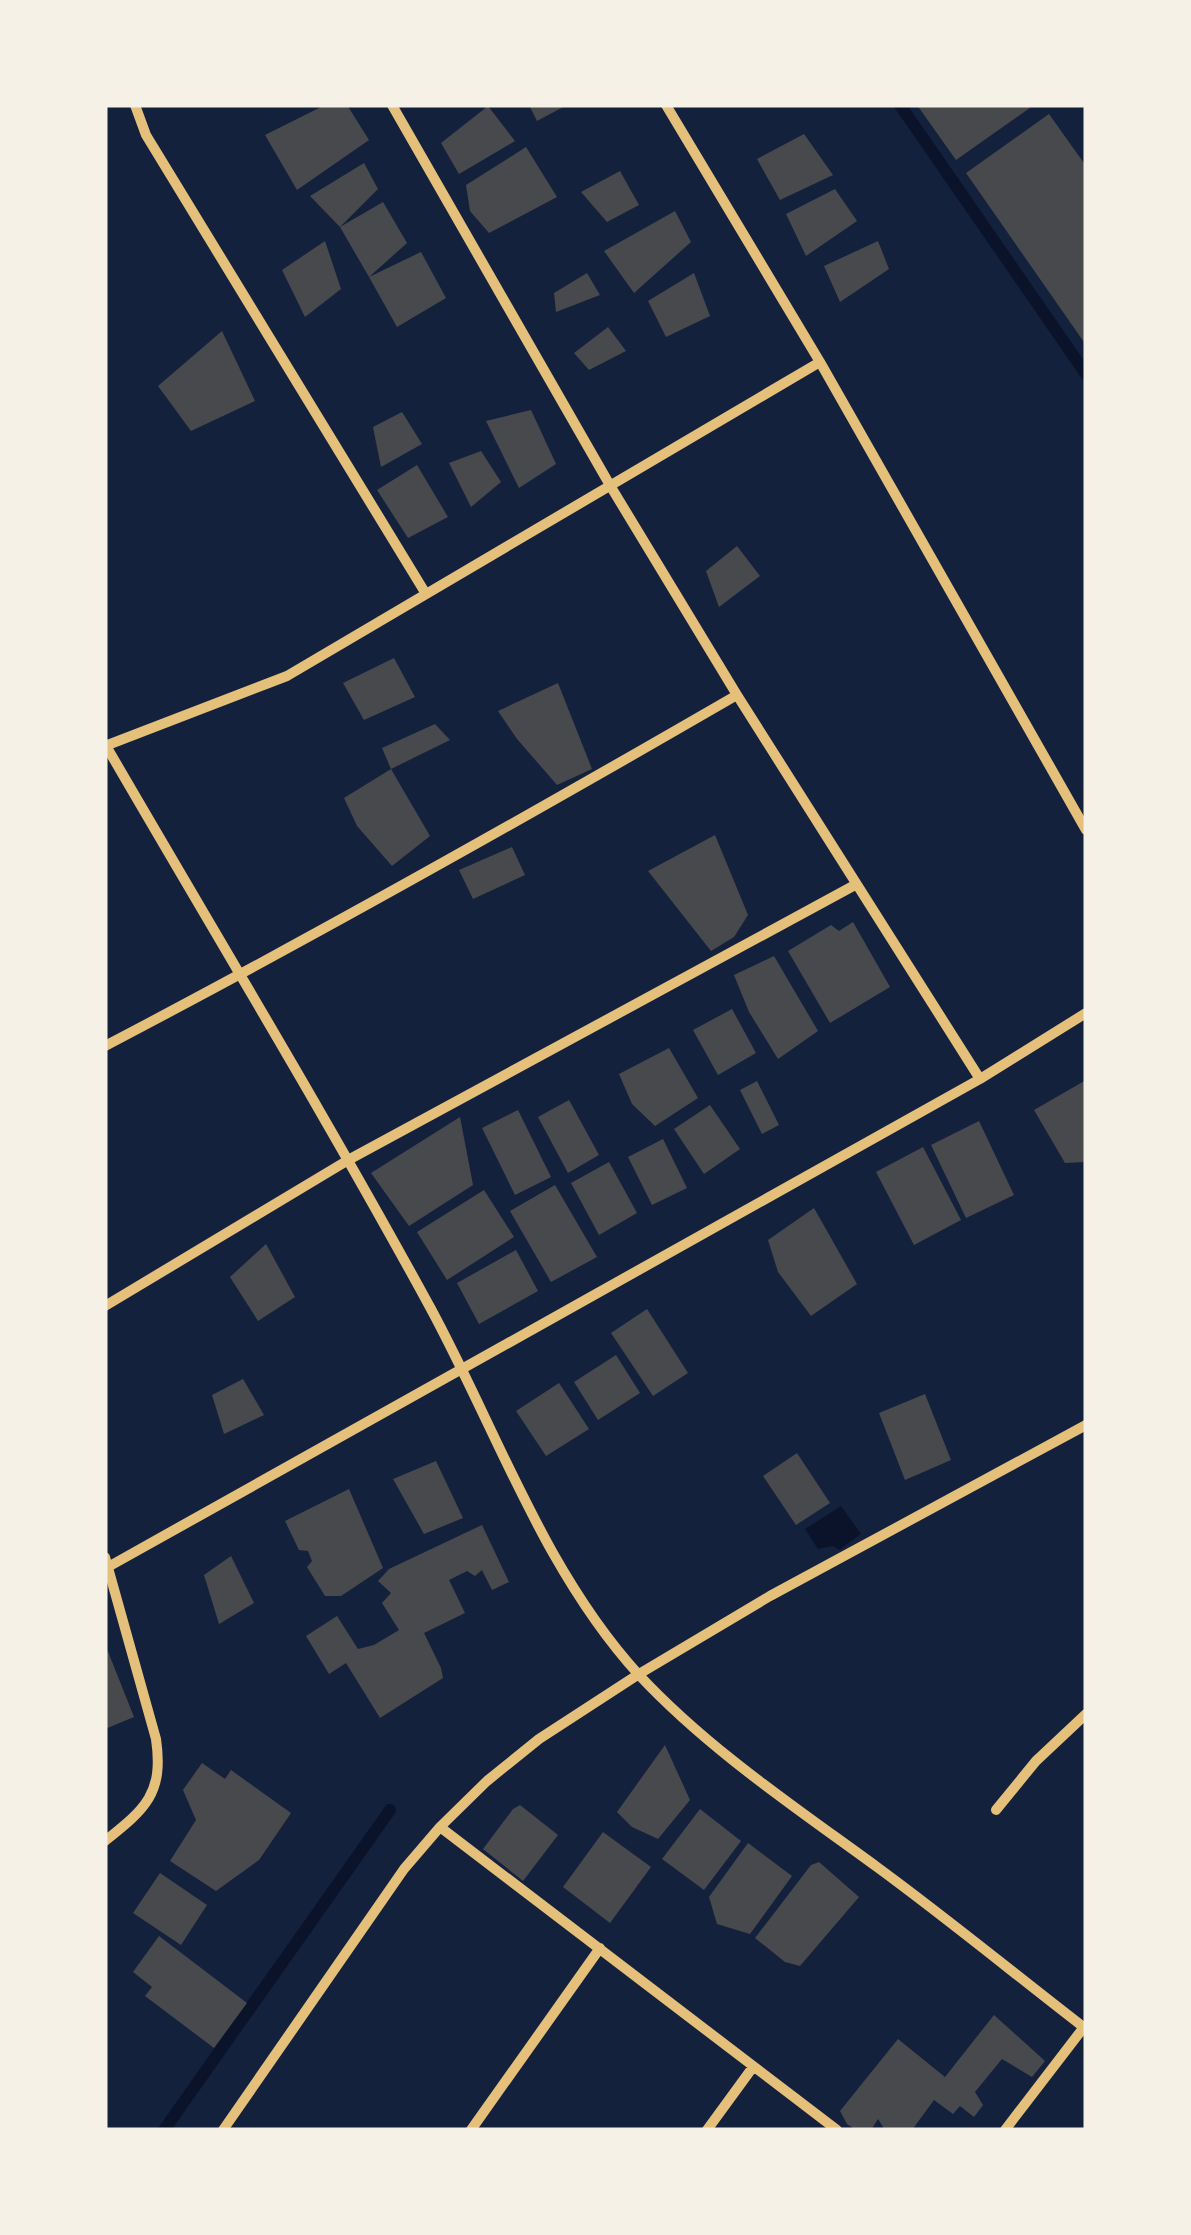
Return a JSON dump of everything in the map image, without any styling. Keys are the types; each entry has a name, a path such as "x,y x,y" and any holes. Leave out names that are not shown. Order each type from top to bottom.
{"street":[{"path":"135,105 146,135 426,594"},
{"path":"392,105 736,695 980,1078"},
{"path":"666,105 820,362 1086,830"},
{"path":"820,362 287,676 105,745 350,1159 462,1367 571,1584 638,1674 698,1731 790,1805 1085,2028 1006,2130"},
{"path":"105,1046 505,829 736,695"},
{"path":"105,1306 350,1159 855,886"},
{"path":"105,1841 141,1812 156,1788 160,1761 107,1562 980,1078 1086,1014"},
{"path":"223,2130 404,1869 487,1781 638,1674 770,1596 1086,1425"},
{"path":"996,1810 1036,1761 1086,1714"},
{"path":"440,1827 837,2130"},
{"path":"471,2130 600,1948"},
{"path":"707,2130 753,2067"}],"water":[{"path":"841,1506 861,1534 839,1550 833,1546 818,1549 805,1529"}],"building":[{"path":"325,105 347,105 369,140 297,190 265,135"},
{"path":"529,105 567,105 537,121"},
{"path":"917,105 1034,105 956,160"},
{"path":"488,106 515,141 459,174 441,143"},
{"path":"1049,114 1086,166 1086,345 966,173"},
{"path":"804,134 833,175 780,200 757,159"},
{"path":"526,147 557,197 489,233 470,211 466,185"},
{"path":"364,163 378,189 340,227 310,196"},
{"path":"620,171 639,205 607,222 581,192"},
{"path":"835,189 857,221 806,256 786,214"},
{"path":"383,202 407,243 369,277 340,227"},
{"path":"675,211 691,242 634,293 604,251"},
{"path":"325,241 341,289 305,317 282,270"},
{"path":"878,241 889,269 840,302 824,266"},
{"path":"421,252 446,298 397,327 369,277"},
{"path":"587,273 600,295 556,312 554,293"},
{"path":"694,273 710,316 666,337 648,301"},
{"path":"608,327 626,351 589,370 574,353"},
{"path":"222,331 255,401 191,431 158,386"},
{"path":"531,410 556,464 519,488 486,421"},
{"path":"402,412 422,444 381,467 373,427"},
{"path":"481,451 501,482 471,507 449,463"},
{"path":"417,465 448,517 408,538 377,490"},
{"path":"737,546 760,576 719,607 706,571"},
{"path":"394,658 415,697 364,720 343,683"},
{"path":"558,683 592,769 557,785 498,711"},
{"path":"435,724 450,740 391,769 382,748"},
{"path":"391,769 430,836 392,866 357,826 344,798"},
{"path":"715,835 748,915 734,937 711,951 648,871"},
{"path":"512,847 525,875 473,899 459,870"},
{"path":"853,922 890,987 830,1023 788,951 831,925 839,931"},
{"path":"774,956 818,1031 778,1059 749,1012 734,975"},
{"path":"732,1009 756,1053 718,1075 693,1030"},
{"path":"669,1048 698,1098 655,1126 632,1104 619,1074"},
{"path":"1086,1080 1086,1162 1065,1163 1034,1110"},
{"path":"757,1081 779,1125 762,1134 740,1090"},
{"path":"569,1100 599,1155 568,1173 538,1117"},
{"path":"710,1105 740,1149 704,1174 674,1129"},
{"path":"518,1110 551,1177 515,1195 482,1128"},
{"path":"460,1117 473,1185 409,1226 371,1173"},
{"path":"979,1121 1014,1195 966,1218 931,1145"},
{"path":"663,1139 687,1188 652,1205 628,1157"},
{"path":"923,1147 961,1220 914,1245 876,1172"},
{"path":"609,1162 637,1213 599,1235 571,1183"},
{"path":"555,1185 597,1257 551,1282 510,1211"},
{"path":"484,1190 514,1237 447,1280 417,1232"},
{"path":"814,1208 857,1284 811,1316 778,1272 768,1240"},
{"path":"266,1244 295,1297 258,1321 230,1277"},
{"path":"516,1250 538,1291 479,1324 457,1283"},
{"path":"647,1309 688,1373 653,1396 611,1333"},
{"path":"616,1355 640,1393 598,1420 574,1382"},
{"path":"243,1379 264,1415 224,1434 212,1395"},
{"path":"559,1383 589,1429 546,1456 516,1411"},
{"path":"925,1394 951,1460 905,1480 879,1413"},
{"path":"797,1453 830,1503 796,1525 763,1476"},
{"path":"436,1461 463,1518 424,1534 393,1479"},
{"path":"349,1489 383,1568 341,1596 325,1596 307,1567 312,1561 308,1551 299,1550 285,1521"},
{"path":"482,1525 509,1582 492,1590 482,1570 475,1576 467,1571 449,1580 465,1613 424,1633 443,1678 380,1718 346,1663 329,1674 306,1636 337,1616 358,1649 374,1645 399,1630 382,1603 391,1593 378,1581 389,1569"},
{"path":"231,1556 254,1603 219,1624 204,1575"},
{"path":"105,1644 134,1717 105,1729"},
{"path":"665,1745 690,1800 658,1839 632,1827 617,1812"},
{"path":"202,1763 225,1779 231,1770 291,1813 259,1860 216,1891 170,1861 196,1820 183,1790"},
{"path":"520,1805 558,1835 523,1881 483,1849"},
{"path":"700,1809 741,1841 704,1890 662,1859"},
{"path":"603,1832 651,1867 610,1923 563,1887"},
{"path":"748,1843 792,1876 750,1934 717,1924 709,1897"},
{"path":"819,1862 859,1897 800,1966 785,1962 755,1938 811,1865"},
{"path":"160,1873 207,1905 181,1945 133,1913"},
{"path":"159,1936 247,2003 214,2048 145,1996 152,1987 133,1972"},
{"path":"994,2015 1045,2061 1032,2077 1002,2059 975,2092 983,2105 974,2117 960,2106 953,2114 934,2100 912,2130 885,2130 878,2119 871,2130 856,2130 847,2124 840,2111 898,2039 945,2077"}],"waterway":[{"path":"900,105 1086,374"},
{"path":"164,2130 390,1810"}]}
